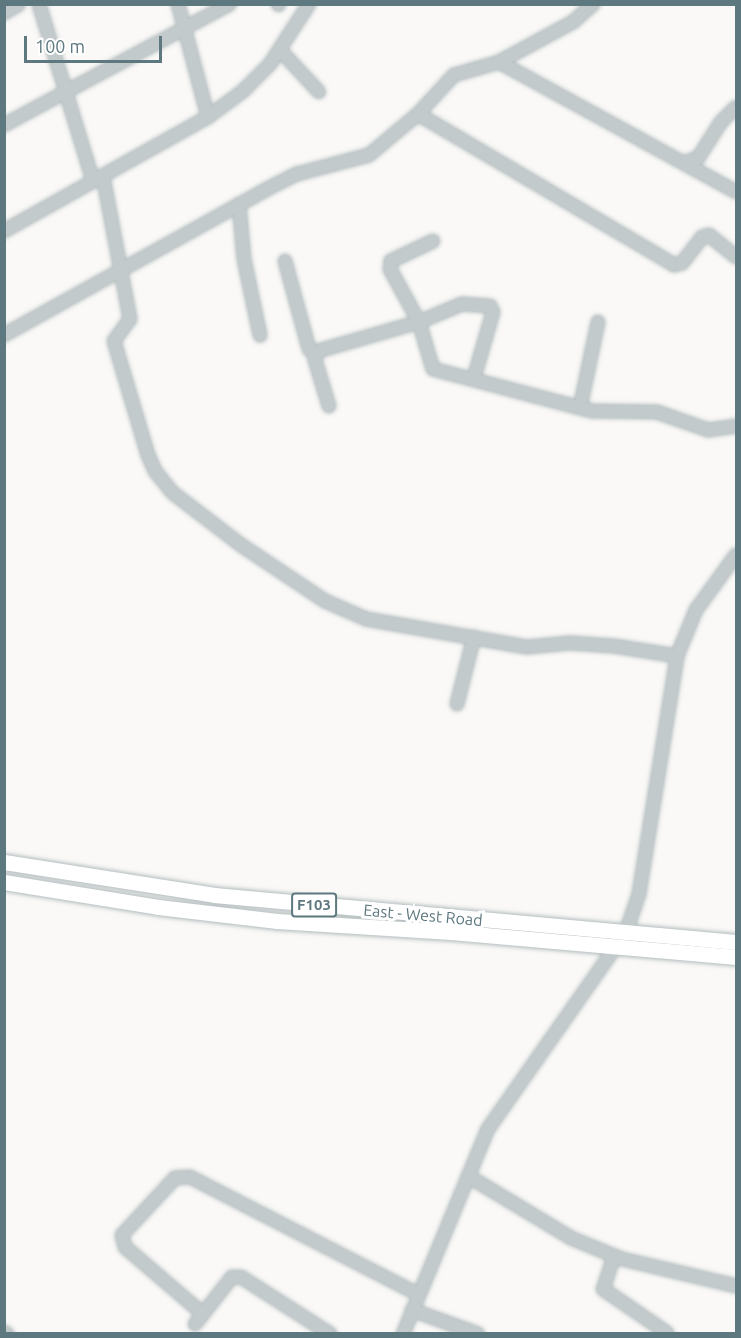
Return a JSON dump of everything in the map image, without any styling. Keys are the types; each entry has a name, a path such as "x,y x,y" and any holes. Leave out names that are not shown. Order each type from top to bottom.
{"main road":[{"name":"East - West Road","path":"4,862 226,896 736,942"},
{"name":"East - West Road","path":"4,882 158,907 276,921 736,957"}],"street":[{"path":"4,13 19,4"},
{"path":"39,4 65,91 98,179 122,270 130,319 114,341 148,455 162,481 241,545 346,612 396,626 527,647 570,643 614,646 676,656"},
{"path":"178,4 208,117"},
{"path":"4,126 65,91 230,4"},
{"path":"4,231 208,117 259,77 280,50 309,4"},
{"path":"4,335 297,174 369,155 418,114 454,75 499,62 573,22 593,4"},
{"path":"280,50 319,92"},
{"path":"499,62 686,162 736,192"},
{"path":"686,162 700,156 721,122 736,107"},
{"path":"418,114 674,265 682,264 702,237 709,235 736,257"},
{"path":"239,204 244,259 260,335"},
{"path":"434,241 392,261 390,268 419,322 430,366 601,413 657,412 708,430 736,426"},
{"path":"285,261 309,349 315,355 329,406"},
{"path":"315,355 333,345 419,322 462,304 490,306 493,312 474,378"},
{"path":"580,408 598,322"},
{"path":"403,1334 488,1129 618,947 626,932 639,894 676,656 696,610 736,555"},
{"path":"457,704 474,637"},
{"path":"468,1176 571,1238 614,1256 736,1286"},
{"path":"330,1334 241,1277 232,1277 199,1319 125,1247 122,1235 175,1178 190,1177 418,1294"},
{"path":"614,1256 603,1289 667,1333"},
{"path":"412,1310 478,1334"}]}
